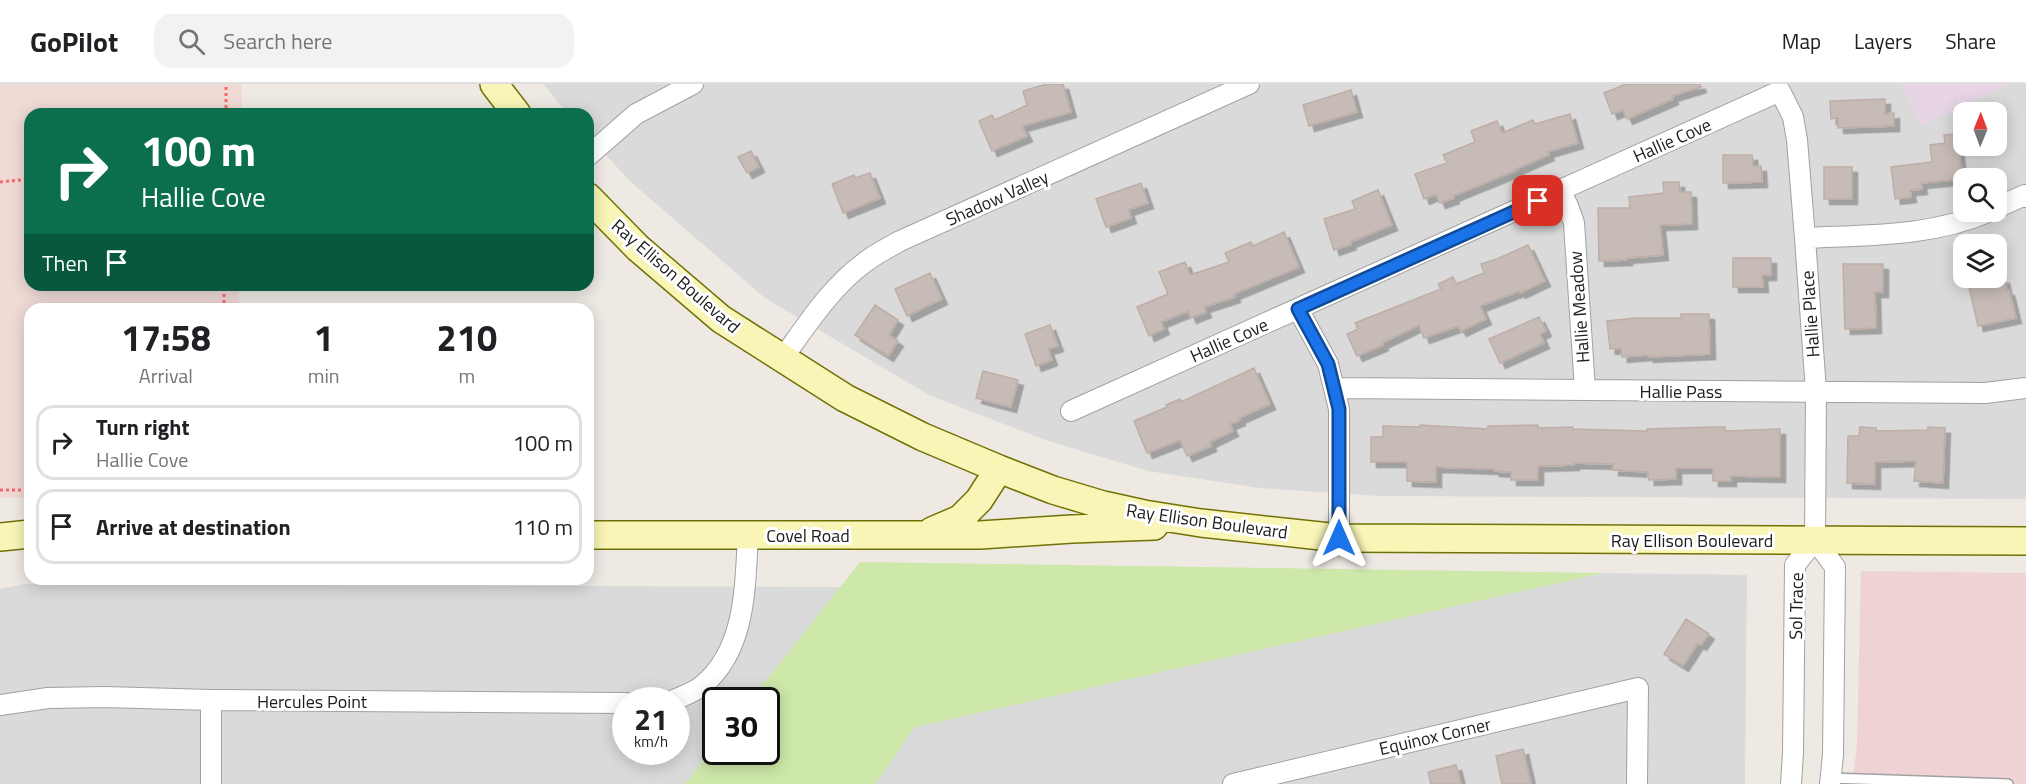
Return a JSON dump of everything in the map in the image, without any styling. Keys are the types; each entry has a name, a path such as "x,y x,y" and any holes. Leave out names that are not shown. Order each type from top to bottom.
{"street":[{"path":"494,84 512,108"},
{"path":"594,151 636,114 693,84"},
{"name":"Shadow Valley","path":"782,359 825,300 863,263 878,254 911,236 1249,84"},
{"name":"Hallie Cove","path":"1071,411 1780,91"},
{"name":"Hallie Place","path":"1780,91 1793,117 1797,140 1805,238 1816,391 1815,540"},
{"name":"Hallie Meadow","path":"1560,191 1574,223 1585,390"},
{"path":"2007,203 2025,195 2026,197"},
{"name":"Ray Ellison Boulevard","path":"594,203 638,248 721,319 845,398 913,432 999,469 1053,490 1103,505 1201,523 1339,538 2026,541"},
{"path":"1805,238 1912,232 1959,222"},
{"path":"1298,309 1328,364 1336,388 1339,409 1339,538"},
{"name":"Hallie Pass","path":"1336,388 1985,393 2026,388"},
{"name":"Covel Road","path":"594,535 921,536 960,519 979,500 999,469"},
{"path":"921,536 1201,523"},
{"path":"0,537 24,535"},
{"path":"690,692 702,686 722,665 737,635 744,590 748,535"},
{"name":"Sol Trace","path":"1791,784 1795,565 1815,540 1835,567 1833,755 1830,781"},
{"name":"Equinox Corner","path":"1233,784 1638,688 1637,784"},
{"name":"Hercules Point","path":"0,705 48,698 612,703"},
{"path":"210,784 211,700"}],"lane":[{"path":"1830,781 2008,784"}],"path":[{"path":"226,84 226,108"},
{"path":"0,182 24,180"},
{"path":"0,490 24,490"}],"shaded area":[{"path":"0,84 242,84 242,108 24,108 24,291 239,291 238,303 24,303 24,498 0,498"},
{"path":"543,84 1902,84 1921,125 1953,110 1953,156 2007,156 2007,102 1970,102 2009,84 2026,84 2026,499 1379,496 1260,488 1148,471 1045,440 929,395 765,298 631,182 594,142 594,108 563,108"},
{"path":"1902,84 2009,84 1970,102 1953,102 1953,110 1921,125"},
{"path":"1861,571 2026,573 2026,784 1852,784 1857,746"},
{"path":"1603,573 1747,575 1745,784 875,784 915,727"},
{"path":"24,584 841,587 761,687 702,687 702,762 685,784 0,784 0,589"}],"green space":[{"path":"860,562 1603,573 915,727 875,784 685,784 702,762 702,765 780,765 780,687 761,687"}],"building":[{"path":"1047,84 1063,84 1071,112 1022,126 1027,136 992,151 979,121 992,115 995,120 1027,105 1023,91"},
{"path":"1626,84 1700,84 1701,87 1672,96 1673,99 1627,119 1623,110 1612,114 1604,93"},
{"path":"1351,90 1357,112 1309,126 1303,105"},
{"path":"1885,99 1885,114 1894,113 1894,126 1838,128 1838,118 1831,119 1830,101"},
{"path":"1570,114 1578,143 1547,152 1549,155 1453,196 1454,198 1440,203 1436,194 1424,199 1415,174 1447,163 1443,155 1475,142 1471,131 1497,121 1502,133 1533,120 1535,124"},
{"path":"1953,134 1953,156 1959,156 1961,168 1953,168 1953,180 1921,183 1922,189 1910,190 1911,197 1895,199 1891,167 1932,162 1930,145 1945,143 1944,135"},
{"path":"751,151 759,167 747,173 738,157"},
{"path":"1723,155 1752,155 1753,166 1761,166 1762,182 1723,183"},
{"path":"1824,167 1852,167 1852,199 1824,199"},
{"path":"870,173 880,198 843,213 832,184 854,175 855,178"},
{"path":"1663,182 1679,182 1680,192 1691,192 1692,224 1660,225 1663,255 1599,261 1598,208 1630,208 1629,197 1664,193"},
{"path":"1141,183 1148,203 1128,210 1131,218 1106,227 1096,199"},
{"path":"1378,190 1392,225 1334,250 1324,219 1355,209 1352,201"},
{"path":"1284,232 1299,267 1234,294 1235,297 1204,307 1206,312 1191,318 1188,311 1161,322 1164,329 1149,336 1137,307 1168,294 1159,272 1185,262 1190,275 1229,262 1225,253 1251,242 1253,246"},
{"path":"1528,245 1545,281 1520,293 1519,291 1480,306 1486,319 1461,331 1458,326 1424,338 1419,325 1357,356 1347,334 1358,329 1355,323 1441,289 1438,284 1453,277 1456,284 1484,273 1481,264"},
{"path":"1733,258 1771,258 1771,275 1762,275 1763,287 1733,287"},
{"path":"1843,264 1883,264 1883,292 1875,292 1876,328 1845,329"},
{"path":"930,273 942,299 907,316 895,289"},
{"path":"1969,288 2006,288 2007,291 2009,290 2016,318 1978,326"},
{"path":"875,305 898,320 889,335 898,341 888,356 855,335"},
{"path":"1681,314 1709,314 1710,354 1622,357 1621,348 1610,349 1607,321 1635,318 1681,318"},
{"path":"1539,317 1546,331 1540,334 1544,343 1500,363 1489,339"},
{"path":"1050,325 1058,346 1048,349 1052,360 1036,366 1025,334"},
{"path":"1254,368 1270,404 1239,418 1240,420 1230,424 1233,431 1210,442 1211,446 1187,456 1180,440 1147,453 1134,421"},
{"path":"983,371 1018,380 1011,407 976,398"},
{"path":"1420,425 1488,429 1488,426 1538,425 1538,428 1573,427 1573,429 1647,431 1647,429 1714,427 1725,427 1725,431 1780,429 1780,477 1731,476 1731,481 1713,481 1713,468 1676,468 1676,479 1649,480 1648,472 1613,470 1613,464 1574,463 1574,465 1538,466 1538,480 1511,480 1511,472 1494,471 1494,469 1436,467 1436,482 1407,481 1407,462 1371,462 1371,437 1383,437 1383,426 1420,427"},
{"path":"1860,427 1876,428 1876,431 1945,428 1943,483 1914,481 1916,461 1875,462 1875,484 1847,483 1848,436 1859,436"},
{"path":"1686,619 1709,634 1701,645 1698,643 1683,666 1664,654"},
{"path":"1523,749 1531,784 1502,784 1496,756"},
{"path":"1456,765 1461,784 1431,784 1428,772"}],"route":[{"path":"1339,538 1339,409 1336,388 1328,364 1298,309 1538,201"}]}
